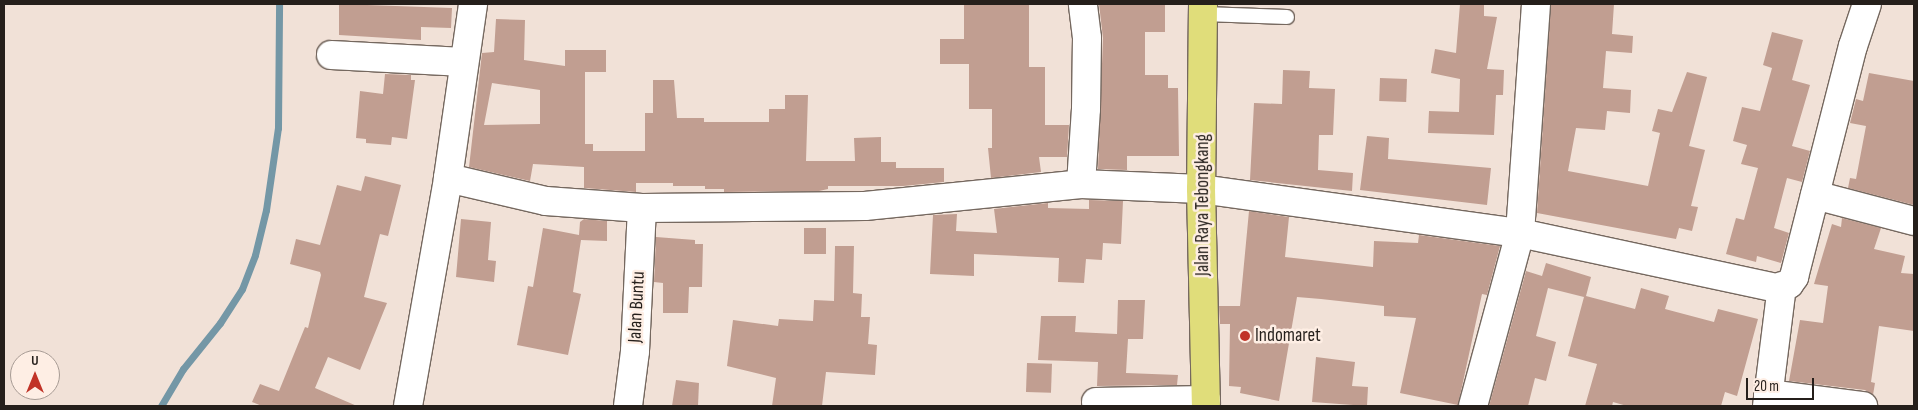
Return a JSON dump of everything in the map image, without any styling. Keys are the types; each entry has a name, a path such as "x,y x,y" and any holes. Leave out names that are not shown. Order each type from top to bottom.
{"main road":[{"name":"Jalan Raya Tebongkang","path":"1203,9 1201,189 1206,403"}],"street":[{"path":"408,406 448,178 473,4"},
{"path":"1081,184 1086,100 1087,38 1083,4"},
{"path":"1473,406 1520,233 1536,4"},
{"path":"448,178 531,198 642,208 865,206 1081,184 1201,189 1520,233 1769,288 1782,286 1794,277 1853,46 1867,4"},
{"path":"331,55 464,62"},
{"path":"1815,194 1914,221"},
{"name":"Jalan Buntu","path":"628,406 635,351 642,208"},
{"path":"1782,286 1768,400 1863,406"},
{"path":"1096,402 1206,403"}],"lane":[{"path":"1203,9 1286,17"}],"building":[{"path":"339,4 452,8 451,28 421,27 421,40 339,35"},
{"path":"964,4 1029,4 1029,67 1045,67 1045,125 1069,125 1067,157 1039,157 1041,172 991,178 988,148 992,148 992,109 969,109 969,64 940,64 940,39 964,39"},
{"path":"1099,4 1165,4 1165,32 1145,32 1145,75 1168,75 1168,88 1178,88 1179,156 1127,156 1127,170 1098,169 1103,38"},
{"path":"1460,4 1484,5 1484,16 1497,17 1487,69 1504,70 1503,95 1496,95 1494,135 1428,133 1429,111 1459,112 1460,79 1431,73 1435,49 1456,53"},
{"path":"1551,4 1614,4 1612,34 1633,36 1632,53 1606,51 1603,88 1631,90 1630,113 1607,111 1605,130 1576,128 1568,171 1648,186 1660,133 1652,131 1658,109 1672,112 1687,72 1707,77 1689,146 1705,150 1691,206 1698,207 1692,231 1679,228 1676,239 1537,213"},
{"path":"496,19 525,20 524,60 565,66 565,50 606,50 606,72 585,72 585,144 593,144 593,151 645,151 645,113 653,113 653,80 674,80 677,118 704,118 704,122 769,122 769,109 785,109 785,95 808,95 806,161 855,161 854,138 881,137 881,162 896,162 896,168 944,168 944,182 903,186 828,186 828,189 819,191 724,192 724,189 705,189 705,186 673,186 673,183 636,183 636,192 584,188 584,167 533,164 530,181 469,167 482,53 494,52","holes":["492,83 540,90 540,124 484,125"]},
{"path":"1772,32 1803,40 1792,80 1810,85 1792,146 1810,151 1802,182 1787,178 1774,228 1789,233 1781,263 1757,256 1756,262 1726,254 1736,218 1744,220 1758,168 1741,164 1747,145 1733,141 1742,107 1760,111 1772,68 1763,65"},
{"path":"1283,70 1310,71 1309,88 1335,89 1333,135 1319,135 1318,170 1353,173 1352,191 1250,180 1254,103 1282,104"},
{"path":"1869,73 1914,81 1914,205 1848,188 1850,178 1856,179 1866,126 1850,123 1856,99 1863,101"},
{"path":"385,74 411,75 411,80 415,80 407,139 392,137 391,145 366,143 366,139 356,138 360,91 383,94"},
{"path":"1380,78 1407,79 1406,102 1379,101"},
{"path":"1367,136 1389,138 1388,159 1491,168 1487,205 1360,190"},
{"path":"365,176 401,185 388,236 380,234 364,297 387,303 360,370 328,357 315,388 357,406 262,406 252,402 260,384 279,391 305,327 308,328 321,275 320,272 290,264 296,239 320,245 337,185 361,191"},
{"path":"1089,200 1123,201 1121,244 1103,243 1102,260 1086,259 1084,283 1058,282 1059,258 974,254 974,276 930,274 933,215 957,214 956,231 997,233 994,209 1048,203 1048,208 1089,209"},
{"path":"1249,211 1289,217 1285,257 1373,267 1374,241 1418,243 1419,235 1500,246 1487,295 1482,294 1458,405 1400,393 1416,318 1384,316 1384,306 1297,297 1279,401 1240,393 1241,387 1229,386 1230,324 1220,324 1219,306 1240,306"},
{"path":"1842,218 1881,228 1874,249 1905,256 1901,273 1914,274 1914,331 1879,326 1871,382 1875,383 1873,395 1865,390 1789,381 1800,320 1823,323 1828,286 1814,284 1832,224 1841,227"},
{"path":"461,219 491,222 488,260 496,261 494,282 456,277"},
{"path":"584,219 607,221 607,241 581,240 573,292 581,294 568,355 517,345 528,286 533,287 543,228 579,235 580,222"},
{"path":"804,228 826,228 826,254 804,254"},
{"path":"656,237 695,240 695,244 703,244 702,287 689,287 688,313 663,313 663,283 654,282"},
{"path":"835,246 854,246 853,293 862,294 861,317 870,317 868,344 877,345 875,375 826,372 822,406 772,406 776,378 727,366 733,320 778,326 779,319 813,321 814,300 834,301"},
{"path":"1546,263 1591,277 1586,296 1635,309 1641,288 1669,296 1665,309 1714,322 1718,309 1758,319 1737,396 1725,392 1721,406 1627,406 1613,402 1612,406 1585,406 1597,364 1568,356 1584,297 1548,288 1536,336 1556,342 1546,381 1535,378 1528,406 1489,406 1526,271 1542,276"},
{"path":"1118,300 1145,300 1143,339 1128,339 1126,373 1178,375 1177,385 1097,386 1098,362 1038,360 1041,316 1076,316 1075,332 1117,334"},
{"path":"1316,357 1355,362 1352,386 1368,387 1367,406 1312,402"},
{"path":"1027,363 1052,364 1051,393 1026,392"},
{"path":"676,380 699,383 698,406 672,406"}],"waterway":[{"path":"161,406 183,369 220,323 242,289 255,255 266,210 278,128 279,4"}],"place":[{"name":"Indomaret","path":"1245,336"}]}
